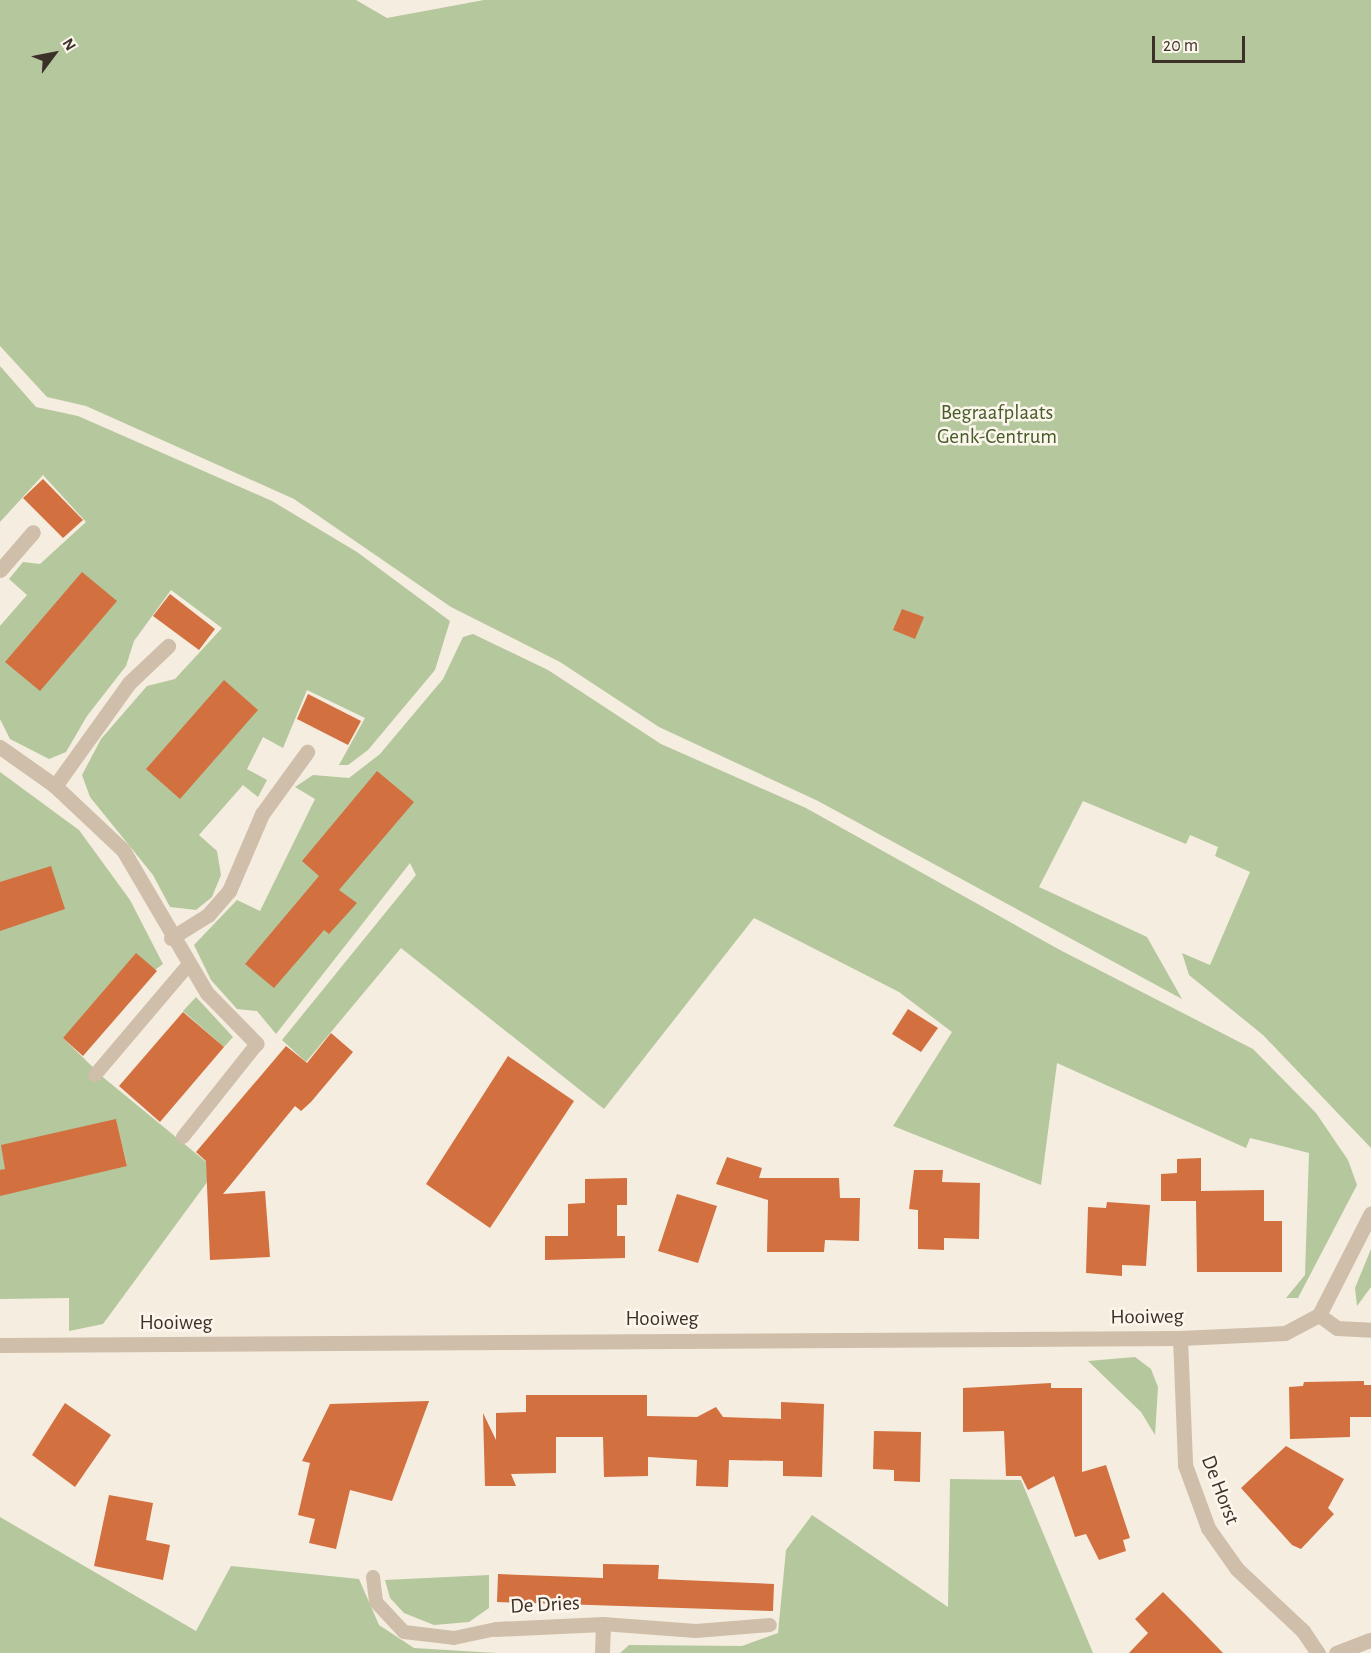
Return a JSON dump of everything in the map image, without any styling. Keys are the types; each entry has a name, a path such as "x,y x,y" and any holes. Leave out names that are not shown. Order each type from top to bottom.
{"street":[{"path":"0,570 33,532"},
{"path":"55,786 129,683 168,646"},
{"path":"0,747 55,786 123,850 171,938 207,993 257,1044"},
{"path":"171,938 208,915 229,891 262,814 307,752"},
{"path":"1371,1213 1319,1315 1337,1328 1371,1330"},
{"name":"Hooiweg","path":"0,1345 1180,1338 1286,1333 1319,1315"},
{"name":"De Horst","path":"1180,1338 1185,1465 1208,1528 1237,1569 1303,1631 1318,1653"},
{"name":"De Dries","path":"496,1629 603,1624 602,1653"},
{"path":"1336,1653 1370,1640"}],"lane":[{"path":"95,1075 189,964"},
{"path":"183,1137 257,1044"},
{"path":"373,1577 376,1602 404,1632 454,1638 496,1629"},
{"path":"603,1624 696,1631 770,1625"}],"green space":[{"name":"Begraafplaats Genk-Centrum","path":"0,0 356,0 387,18 484,0 1371,0 1371,1148 1263,1035 1189,975 1182,953 1210,965 1250,872 1215,856 1218,847 1190,835 1186,844 1083,801 1039,887 1147,937 1182,999 818,801 659,727 560,662 451,607 294,499 86,406 47,397 0,346"},
{"path":"0,366 36,407 78,416 272,501 357,552 450,621 435,670 368,750 348,765 339,765 365,718 307,690 283,748 263,737 247,769 267,780 258,797 243,785 199,835 217,851 221,875 212,897 196,910 170,907 153,875 90,797 82,775 101,739 147,686 175,679 222,628 171,590 134,641 126,666 87,716 66,752 49,759 10,739 0,719 0,626 27,595 9,579 23,562 40,564 86,522 43,475 0,522"},
{"path":"473,634 548,670 661,744 806,808 1060,950 1253,1049 1316,1113 1348,1160 1357,1185 1298,1298 1286,1298 1305,1275 1309,1153 1250,1138 1246,1148 1057,1063 1041,1185 893,1126 952,1032 899,992 754,918 604,1109 401,948 306,1062 282,1040 416,875 410,863 276,1034 257,1011 237,1009 211,980 194,945 237,900 260,911 315,799 295,787 313,775 349,778 380,754 443,679 463,637"},
{"path":"0,772 79,830 130,900 163,964 63,1038 104,1078 216,1170 103,1324 69,1331 69,1298 0,1299","holes":["116,1120 127,1165 79,1177"]},
{"path":"196,997 233,1037 224,1047 183,1011"},
{"path":"1371,1249 1371,1287 1357,1306 1355,1288"},
{"path":"1135,1357 1151,1369 1158,1387 1155,1435 1141,1412 1088,1361"},
{"path":"950,1479 1021,1480 1093,1653 620,1653 629,1645 742,1646 778,1633 786,1550 812,1515 948,1607"},
{"path":"0,1517 196,1631 231,1566 359,1579 379,1625 414,1648 497,1653 0,1653"},
{"path":"489,1575 489,1608 469,1622 434,1625 404,1613 390,1598 385,1580"}],"building":[{"path":"43,479 83,520 63,538 23,498"},
{"path":"82,572 117,601 40,691 5,662"},
{"path":"170,594 215,629 199,650 153,616"},
{"path":"902,609 924,617 915,639 893,630"},
{"path":"224,680 258,710 180,799 146,769"},
{"path":"308,694 361,721 348,745 297,719"},
{"path":"377,771 414,802 339,890 357,903 329,934 324,930 274,988 245,964 319,876 302,861"},
{"path":"51,866 65,909 0,931 0,882"},
{"path":"136,953 157,971 83,1056 63,1038"},
{"path":"908,1009 938,1028 921,1052 892,1034"},
{"path":"183,1012 224,1047 160,1122 119,1086"},
{"path":"331,1033 353,1052 311,1102 301,1111 295,1106 223,1194 265,1191 270,1257 210,1260 206,1161 196,1152 286,1046 307,1063"},
{"path":"508,1056 574,1101 490,1228 426,1184"},
{"path":"116,1119 127,1166 0,1196 0,1170 5,1169 1,1145"},
{"path":"727,1157 762,1168 759,1178 839,1178 840,1198 860,1198 859,1241 825,1240 824,1252 767,1252 768,1200 716,1184"},
{"path":"1201,1158 1201,1191 1264,1190 1264,1221 1282,1221 1282,1272 1197,1272 1196,1201 1161,1201 1161,1174 1177,1173 1177,1159"},
{"path":"914,1170 943,1170 942,1182 980,1183 979,1239 944,1238 944,1250 918,1249 918,1210 909,1209"},
{"path":"627,1178 627,1205 617,1205 617,1236 625,1236 625,1258 545,1260 545,1236 568,1236 568,1204 585,1203 585,1179"},
{"path":"677,1194 717,1206 698,1263 658,1251"},
{"path":"1107,1202 1150,1205 1146,1266 1122,1265 1122,1276 1086,1273 1088,1207 1106,1208"},
{"path":"1364,1381 1364,1385 1371,1385 1371,1417 1350,1417 1350,1437 1290,1439 1289,1387 1303,1386 1304,1382"},
{"path":"1051,1383 1051,1388 1082,1388 1082,1472 1106,1465 1130,1538 1123,1540 1126,1551 1099,1560 1086,1534 1075,1537 1054,1476 1028,1490 1021,1476 1006,1476 1004,1431 963,1432 963,1388"},
{"path":"526,1395 647,1395 647,1416 697,1417 716,1407 723,1417 781,1419 781,1402 824,1404 822,1477 783,1476 783,1461 729,1460 728,1487 696,1486 697,1460 648,1457 648,1476 604,1477 603,1437 556,1437 556,1473 511,1474 516,1486 485,1486 483,1413 496,1440 496,1413 526,1412"},
{"path":"429,1401 392,1501 350,1490 336,1549 309,1543 315,1519 298,1515 310,1463 302,1461 330,1404"},
{"path":"65,1403 111,1435 75,1487 32,1455"},
{"path":"874,1431 921,1432 920,1482 894,1481 894,1470 873,1469"},
{"path":"1286,1446 1344,1479 1328,1508 1334,1514 1301,1549 1292,1545 1241,1488"},
{"path":"109,1495 153,1503 146,1540 170,1545 163,1580 94,1566"},
{"path":"603,1564 659,1565 658,1579 774,1584 773,1611 497,1602 498,1574 603,1578"},
{"path":"1163,1592 1223,1653 1129,1653 1148,1633 1135,1619"}]}
